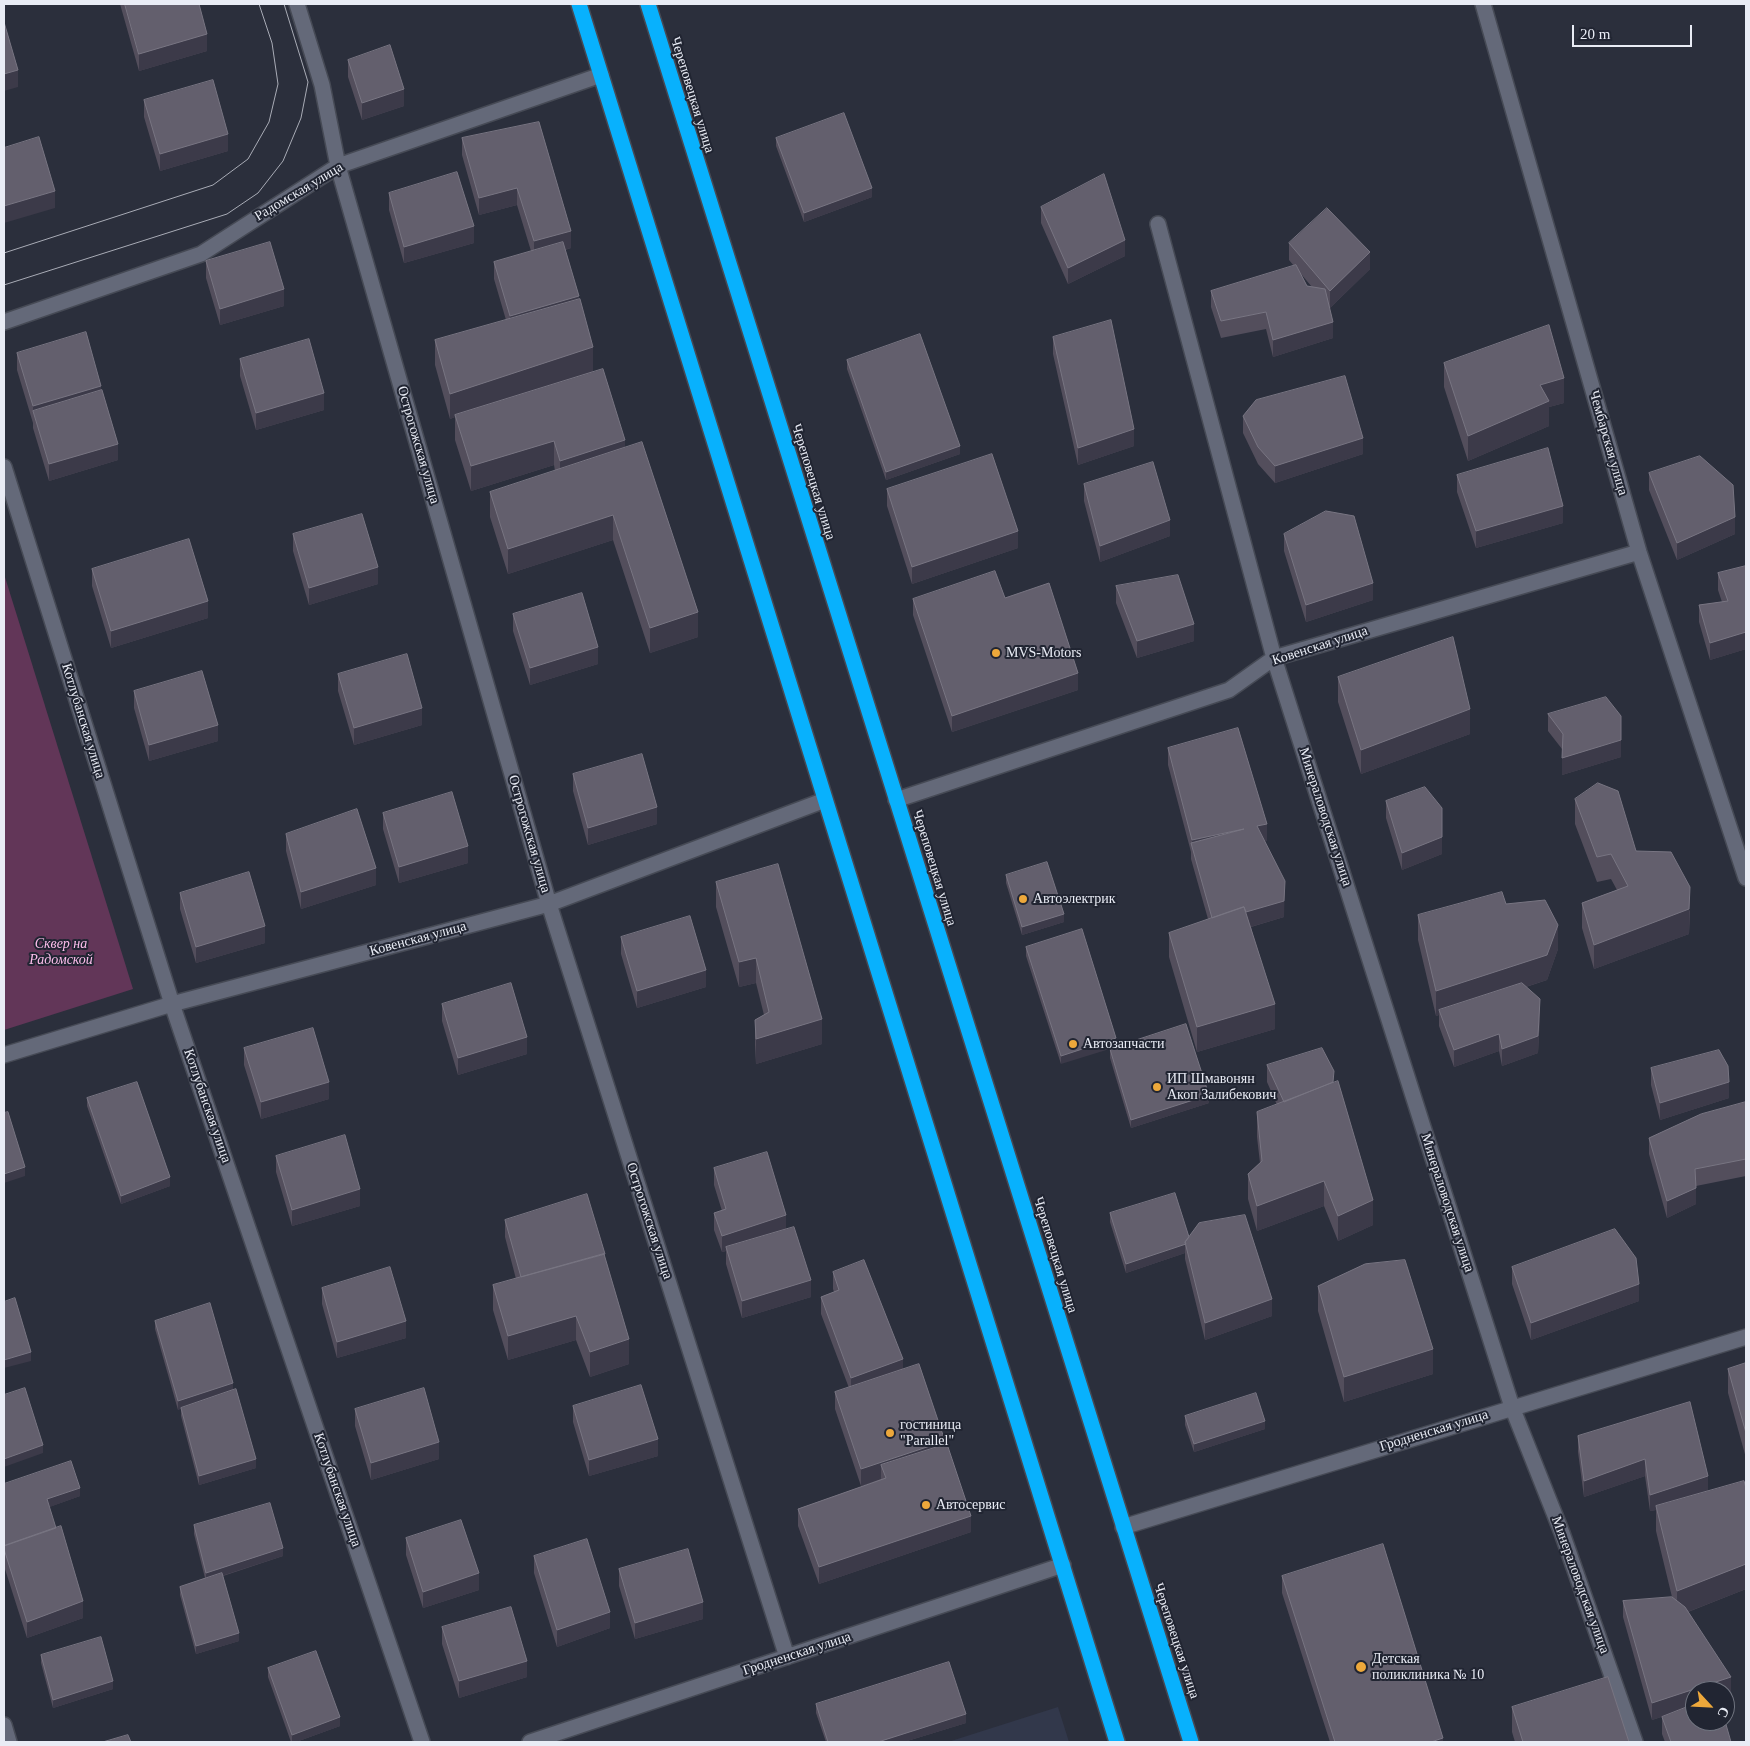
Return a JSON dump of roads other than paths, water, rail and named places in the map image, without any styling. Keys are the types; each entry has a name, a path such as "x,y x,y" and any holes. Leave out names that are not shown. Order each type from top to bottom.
{"highway":[{"path":"579,4 1117,1742"},
{"name":"Череповецкая улица","path":"648,4 1191,1742"}],"street":[{"name":"Острогожская улица","path":"297,4 322,85 338,166 549,904 787,1657"},
{"name":"Чембарская улица","path":"1483,4 1639,552 1746,878"},
{"name":"Радомская улица","path":"4,322 201,254 338,166 601,75"},
{"name":"Минераловодская улица","path":"1158,224 1274,658 1512,1407 1562,1533 1635,1742"},
{"name":"Котлубанская улица","path":"4,467 172,1004 422,1742"},
{"name":"Ковенская улица","path":"896,800 1229,690 1274,658 1639,552"},
{"name":"Ковенская улица","path":"4,1055 172,1004 549,904 826,800"},
{"name":"Гродненская улица","path":"1123,1527 1746,1336"},
{"name":"Гродненская улица","path":"530,1742 1063,1565"},
{"path":"4,1725 9,1742"}],"tram line":[{"path":"4,253 213,185 248,159 269,122 278,84 272,43 259,4"},
{"path":"4,285 227,214 258,193 283,161 301,118 308,82 284,4"}],"place":[{"name":"MVS-Motors","path":"996,653"},
{"name":"Автоэлектрик","path":"1023,899"},
{"name":"Автозапчасти","path":"1073,1044"},
{"name":"ИП Шмавонян Акоп Залибекович","path":"1157,1087"},
{"name":"гостиница \"Parallel\"","path":"890,1433"},
{"name":"Автосервис","path":"926,1505"},
{"name":"Детская поликлиника № 10","path":"1361,1667"}],"park label":[{"name":"Сквер на Радомской","path":"61,952"}]}
